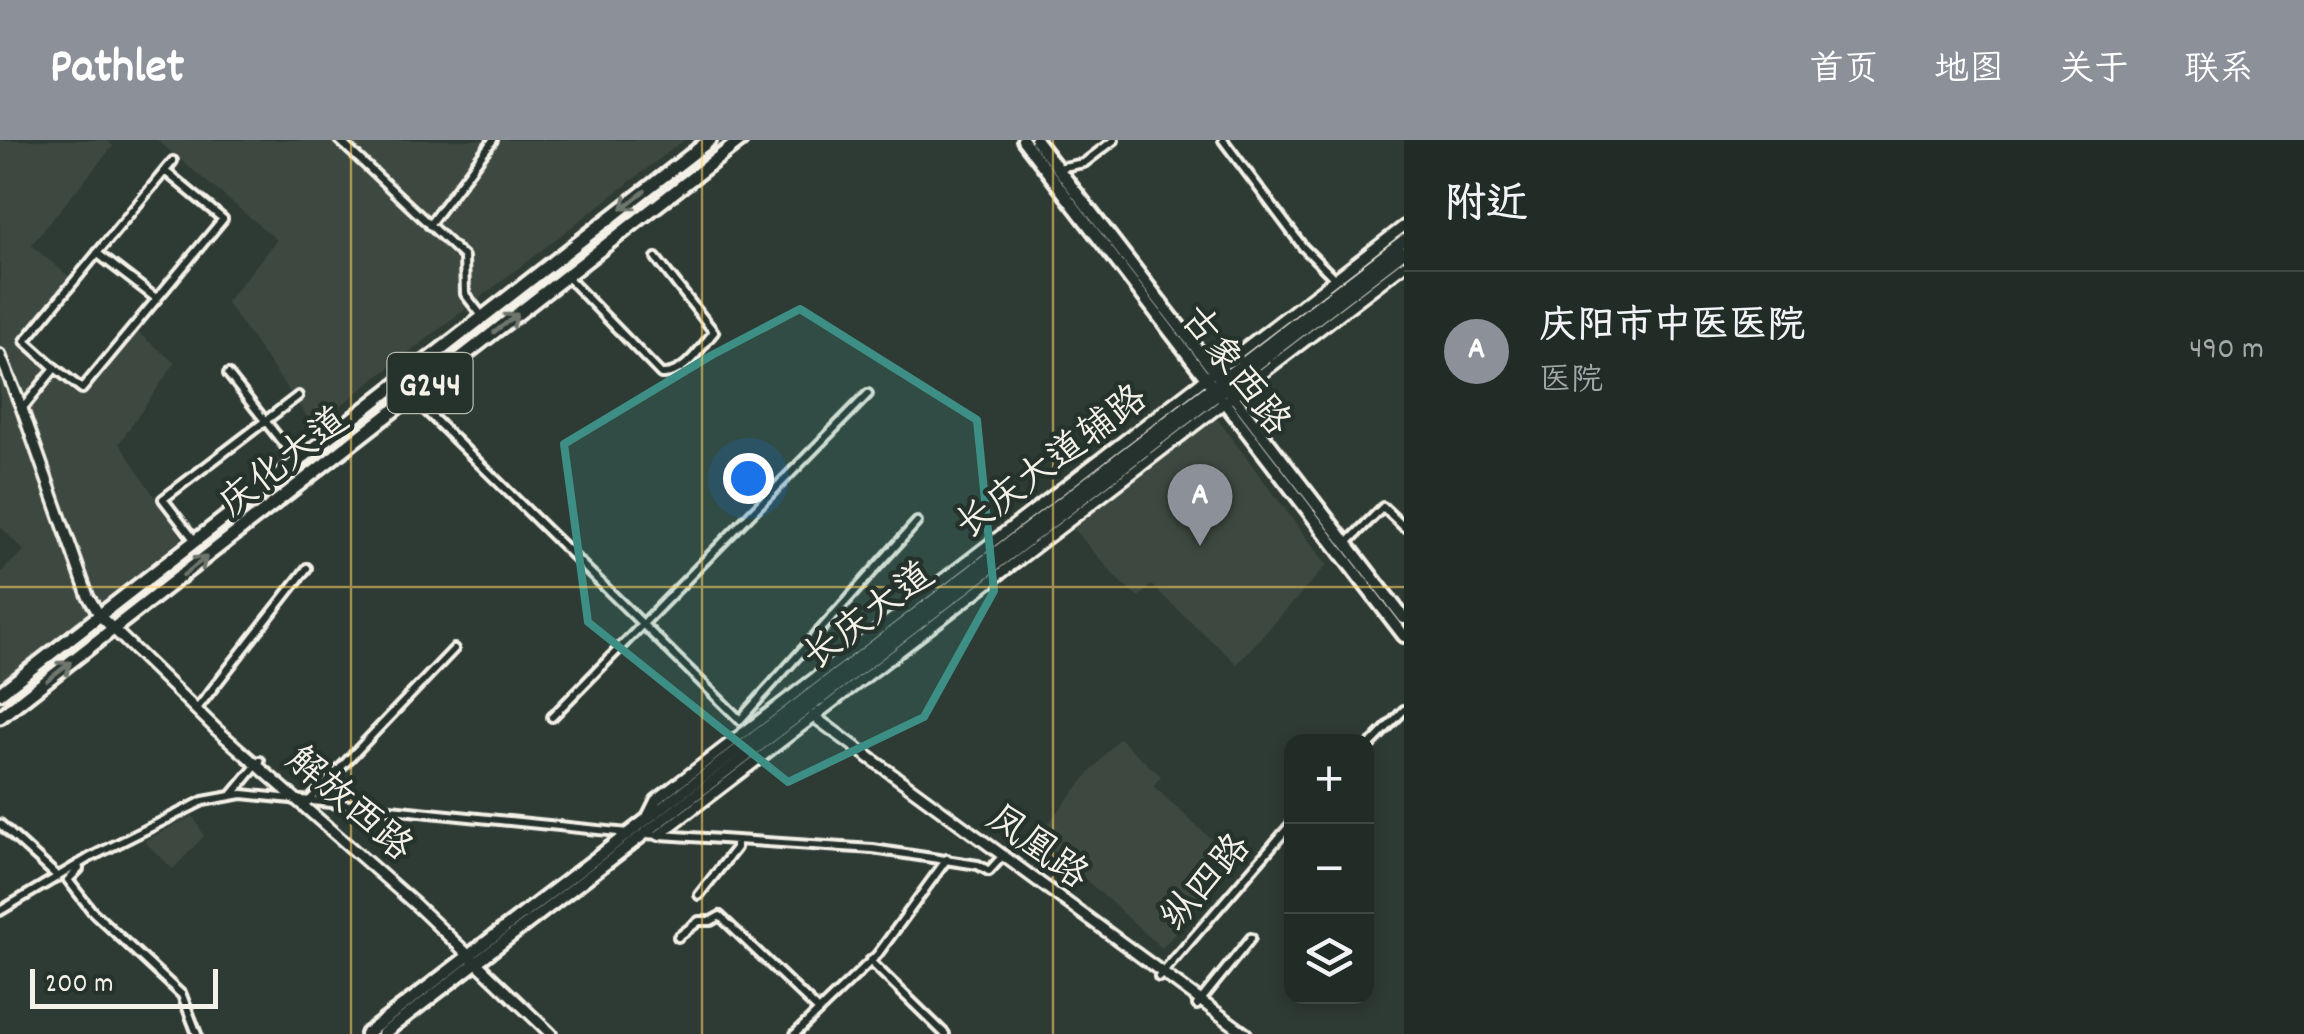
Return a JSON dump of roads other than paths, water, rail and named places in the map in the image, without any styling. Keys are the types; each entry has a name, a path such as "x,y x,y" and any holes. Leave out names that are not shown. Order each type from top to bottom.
{"highway":[{"name":"庆化大道","path":"0,694 710,140"},
{"name":"庆化大道","path":"0,717 742,140"}],"main road":[{"name":"古象西路","path":"1023,140 1404,618"},
{"name":"古象西路","path":"1036,140 1404,636"},
{"name":"长庆大道","path":"1220,387 1339,283 1404,240"},
{"name":"长庆大道","path":"366,1034 644,834 1220,387 1404,252"},
{"name":"长庆大道","path":"383,1034 630,833 803,713"}],"street":[{"path":"339,140 464,257 465,294 483,317"},
{"path":"428,225 493,140"},
{"path":"1057,168 1084,163 1114,140"},
{"path":"1222,140 1302,247 1339,283 1404,226"},
{"path":"164,171 223,219 82,389 25,341 164,171 173,161"},
{"path":"97,253 156,299"},
{"path":"566,276 648,362 661,374 669,375 684,367 714,332 656,258"},
{"name":"长庆大道辅路","path":"646,821 656,800 1220,387 1404,265"},
{"path":"0,356 88,596 102,615"},
{"path":"22,408 55,368"},
{"path":"228,374 297,462"},
{"path":"403,379 414,396 740,720 917,522"},
{"path":"552,716 868,394"},
{"path":"196,543 164,500 298,396"},
{"path":"1347,544 1383,508 1404,527"},
{"path":"198,708 307,568"},
{"name":"解放西路","path":"102,615 258,763 437,917 473,959 551,1034"},
{"path":"302,801 454,650"},
{"path":"1374,739 1404,708"},
{"path":"659,835 803,713"},
{"name":"凤凰路","path":"803,713 1162,976"},
{"name":"凤凰路","path":"803,713 1238,1034"},
{"path":"231,796 258,763"},
{"path":"0,913 58,877 202,801 231,796 630,833 873,849 978,866 990,872 999,860"},
{"path":"0,824 58,877"},
{"name":"纵四路","path":"1162,976 1284,834"},
{"path":"699,895 736,848 736,840"},
{"path":"795,1034 870,961 947,860"},
{"path":"0,913 79,866"},
{"path":"79,866 68,880 92,911 182,995 197,1034"},
{"path":"678,937 699,921 720,916 819,1011"},
{"path":"1199,1003 1251,938"},
{"name":"解放西路","path":"473,959 559,1034"},
{"path":"870,961 945,1034"},
{"name":"凤凰路","path":"1199,1003 1246,1034"}],"place":[{"name":"庆阳市中医医院","path":"1200,546"}]}
